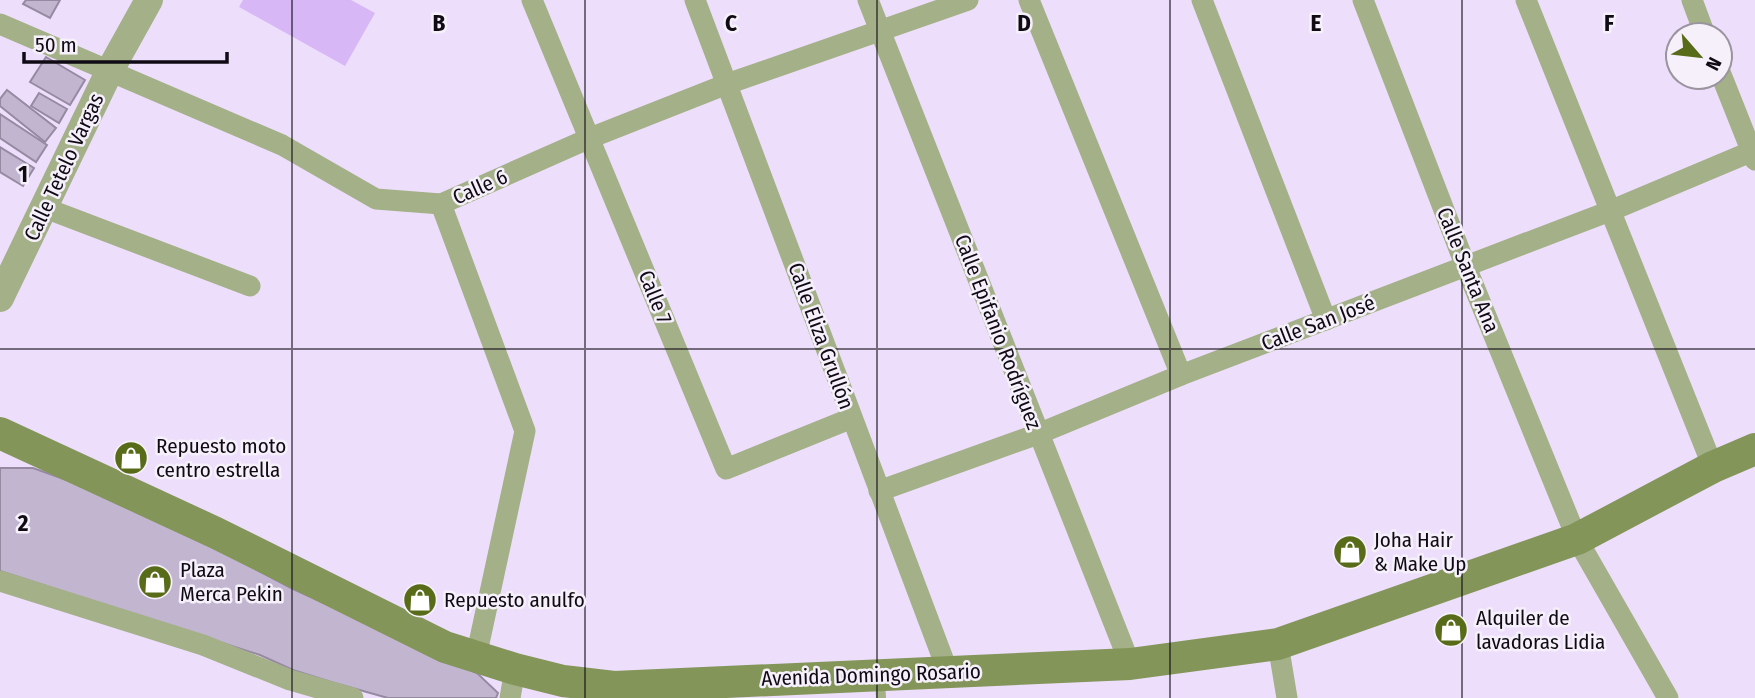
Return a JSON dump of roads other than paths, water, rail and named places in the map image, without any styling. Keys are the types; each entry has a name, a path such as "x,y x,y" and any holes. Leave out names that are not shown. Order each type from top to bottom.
{"main road":[{"name":"Avenida Domingo Rosario","path":"0,433 216,533 445,647 476,657 512,684 563,681 614,687 880,686 948,672 1130,664 1278,643 1577,539 1713,467 1755,449"}],"street":[{"name":"Calle Tetelo Vargas","path":"0,298 109,72 149,0"},
{"name":"Calle 7","path":"531,0 726,469 852,418"},
{"name":"Calle Eliza Grullón","path":"695,0 948,672"},
{"name":"Calle Epifanio Rodríguez","path":"869,0 1130,664"},
{"name":"Calle 6","path":"0,24 282,145 376,198 441,204 590,138 727,84 968,0"},
{"path":"1029,0 1181,374"},
{"path":"1202,0 1326,320"},
{"name":"Calle Santa Ana","path":"1363,0 1466,267 1577,539 1668,698"},
{"path":"1526,0 1713,467"},
{"path":"1692,0 1700,21"},
{"path":"1728,91 1754,154"},
{"name":"Calle San José","path":"879,491 1038,434 1181,374 1466,267 1754,154"},
{"path":"441,204 525,431 476,657"},
{"path":"45,208 250,286"},
{"path":"0,581 203,645 290,680 354,698"},
{"path":"1278,643 1287,698"}],"place":[{"name":"Repuesto moto centro estrella","path":"131,458"},
{"name":"Joha Hair & Make Up","path":"1350,552"},
{"name":"Plaza Merca Pekin","path":"155,582"},
{"name":"Repuesto anulfo","path":"420,600"},
{"name":"Alquiler de lavadoras Lidia","path":"1451,630"}]}
